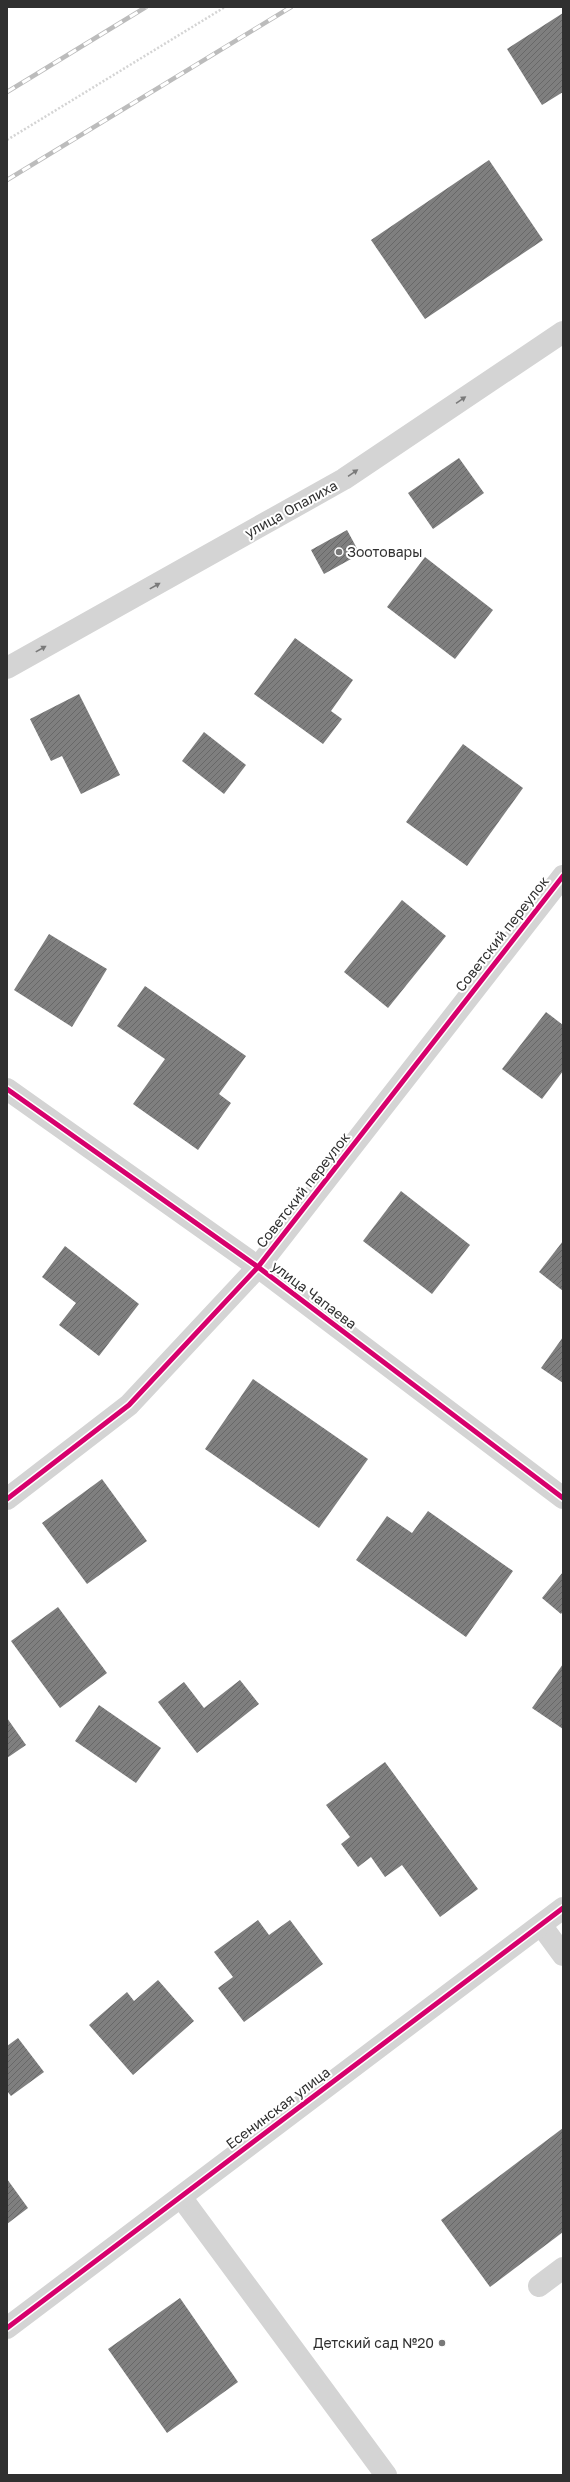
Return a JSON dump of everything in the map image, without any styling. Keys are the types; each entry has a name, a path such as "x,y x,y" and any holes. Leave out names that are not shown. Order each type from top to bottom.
{"street":[{"name":"улица Опалиха","path":"7,668 344,479 563,332"},
{"name":"Советский переулок","path":"7,1500 129,1405 258,1267 563,876"},
{"name":"улица Чапаева","path":"7,1089 258,1267 563,1498"},
{"name":"Есенинская улица","path":"7,2328 563,1908"},
{"path":"541,1925 563,1955"},
{"path":"181,2196 386,2475"},
{"path":"539,2286 563,2268"}],"path":[{"path":"7,140 225,7"}],"building":[{"path":"563,13 563,92 542,105 507,49"},
{"path":"489,160 543,240 425,319 371,240"},
{"path":"459,458 484,493 433,529 408,493"},
{"path":"347,530 360,554 324,574 311,550"},
{"path":"425,557 493,610 455,659 387,607"},
{"path":"295,638 353,680 331,711 342,719 323,744 254,694"},
{"path":"79,694 120,775 81,794 62,756 51,761 30,719"},
{"path":"204,732 246,765 224,794 182,761"},
{"path":"463,744 523,788 467,866 406,822"},
{"path":"402,900 446,936 388,1008 344,972"},
{"path":"49,934 107,969 72,1027 14,990"},
{"path":"145,986 246,1056 219,1094 231,1103 198,1150 133,1104 165,1059 117,1026"},
{"path":"546,1012 563,1025 563,1071 542,1099 502,1069"},
{"path":"401,1191 470,1245 432,1294 363,1241"},
{"path":"563,1241 563,1291 539,1272"},
{"path":"65,1246 139,1304 99,1356 59,1325 76,1303 42,1277"},
{"path":"563,1337 563,1383 541,1368"},
{"path":"253,1379 368,1459 319,1528 205,1449"},
{"path":"102,1479 147,1541 87,1584 42,1523"},
{"path":"428,1511 513,1571 466,1637 356,1560 387,1516 412,1533"},
{"path":"563,1572 563,1611 561,1614 542,1598"},
{"path":"58,1607 107,1673 60,1708 11,1641"},
{"path":"563,1664 563,1729 532,1708"},
{"path":"240,1680 259,1704 197,1753 158,1702 184,1682 204,1708"},
{"path":"99,1705 161,1748 136,1783 75,1741"},
{"path":"7,1718 26,1745 7,1758"},
{"path":"385,1762 478,1889 440,1917 402,1865 385,1877 371,1857 358,1867 341,1844 350,1837 326,1805"},
{"path":"258,1920 269,1935 290,1920 323,1964 244,2022 218,1988 233,1977 214,1952"},
{"path":"158,1980 194,2021 133,2075 89,2025 127,1992 134,2001"},
{"path":"18,2038 44,2072 11,2096 7,2091 7,2046"},
{"path":"563,2128 563,2232 490,2287 441,2220"},
{"path":"7,2179 28,2208 7,2224"},
{"path":"180,2298 238,2382 167,2433 108,2349"}],"railway":[{"path":"7,92 146,7"},
{"path":"7,180 291,7"}],"cycle path":[{"path":"7,1499 129,1405 258,1267 563,876"},
{"path":"7,1089 258,1267 563,1498"},
{"path":"7,2328 563,1908"}],"place":[{"name":"Зоотовары","path":"339,552"},
{"name":"Детский сад №20","path":"442,2343"}]}
